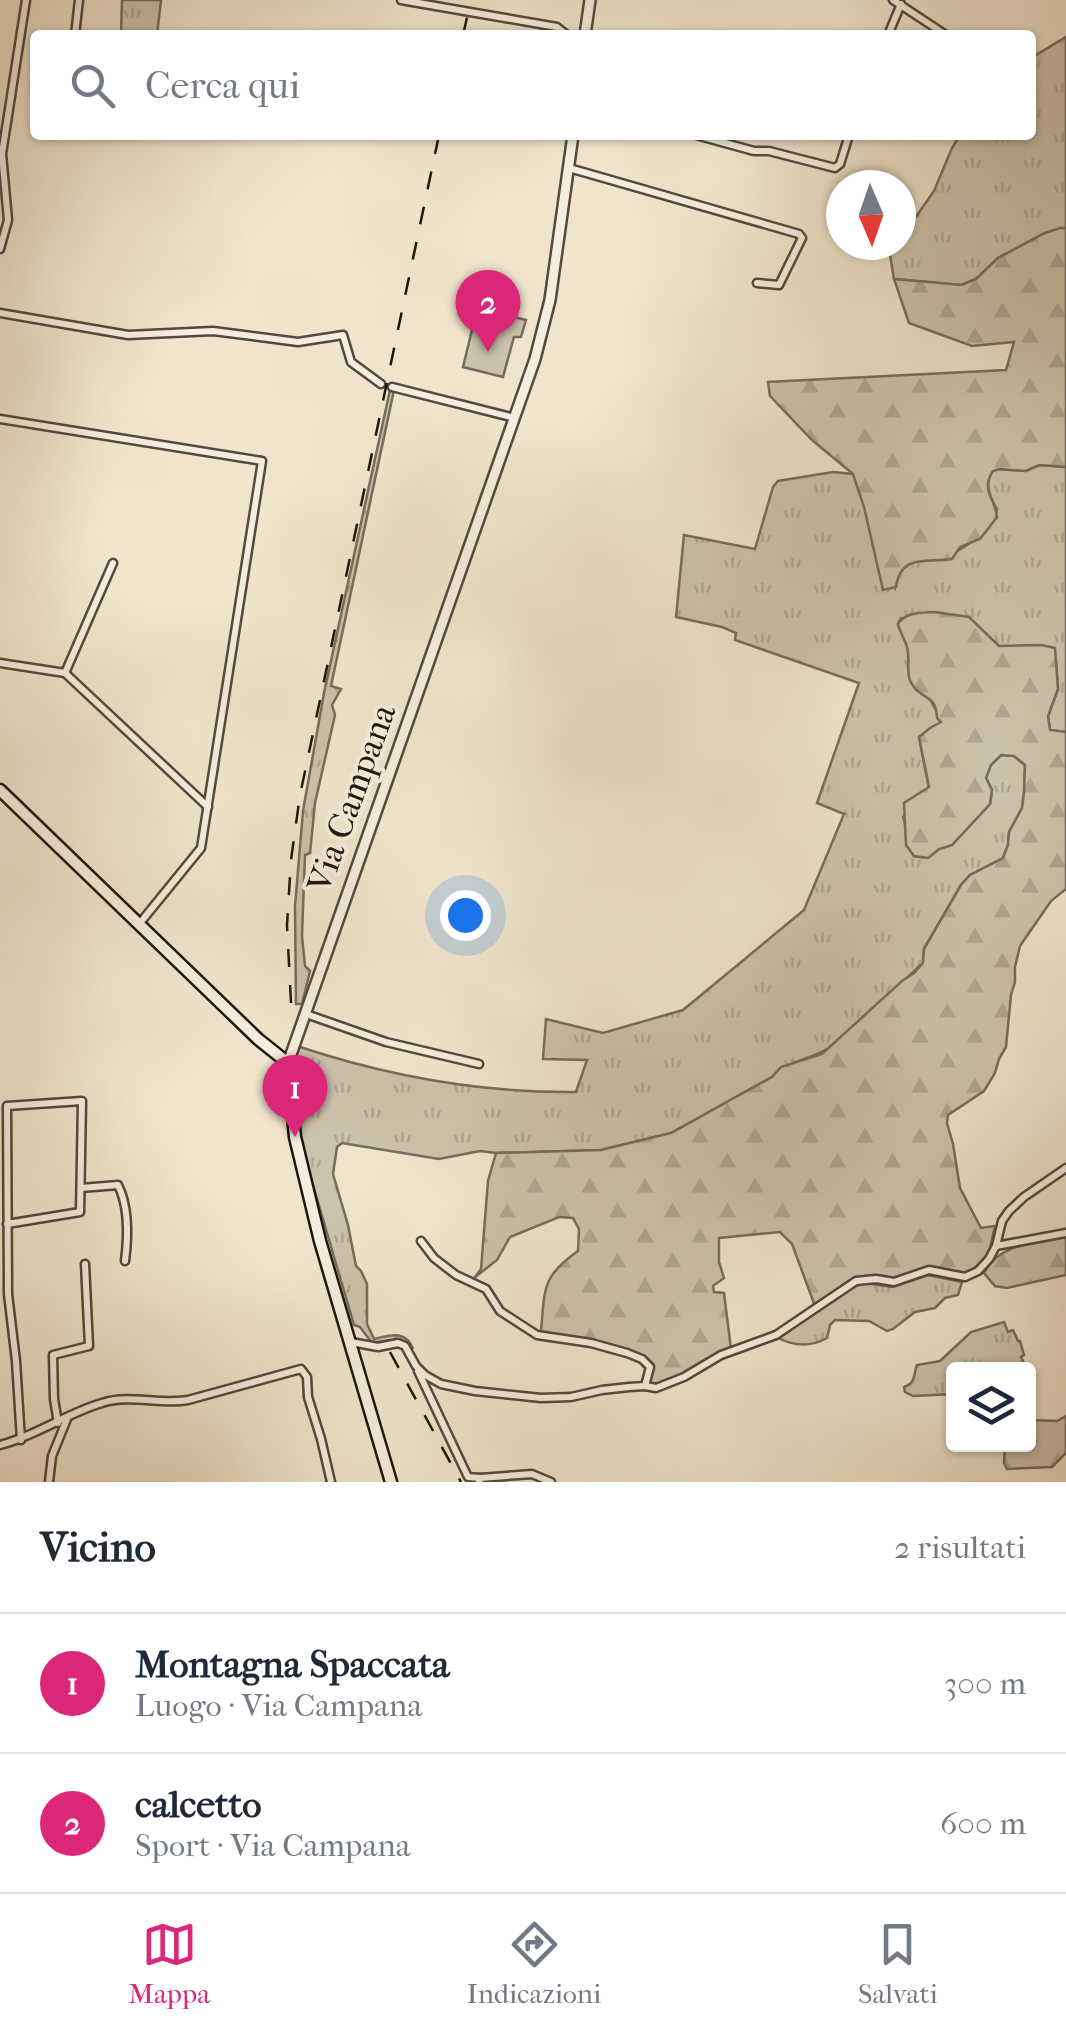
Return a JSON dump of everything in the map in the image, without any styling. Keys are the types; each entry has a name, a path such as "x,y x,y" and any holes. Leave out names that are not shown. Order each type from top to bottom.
{"main road":[{"path":"0,790 288,1064"},
{"name":"Via Campana","path":"288,1064 296,1138 320,1241 391,1482"}],"street":[{"path":"0,248 8,220 2,154 26,0"},
{"path":"76,30 79,0"},
{"path":"401,0 561,30"},
{"path":"586,30 590,0"},
{"path":"892,0 939,30"},
{"path":"890,30 901,4"},
{"name":"Via Campana","path":"288,1064 535,359 550,300 572,140"},
{"path":"714,140 835,168 847,140"},
{"path":"569,168 799,234 802,238 779,284 757,283"},
{"path":"0,313 128,334 213,331 298,342 342,335 351,362 380,384"},
{"path":"392,387 514,418"},
{"path":"0,418 262,461 201,848 140,923"},
{"path":"65,673 113,562"},
{"path":"0,663 65,673 208,808"},
{"path":"306,1014 386,1042 479,1064"},
{"path":"7,1224 80,1212 82,1101 8,1106 7,1224 8,1294 22,1440"},
{"path":"416,1366 441,1384 510,1396 571,1396 644,1386 656,1388 684,1378 720,1355 776,1334 856,1281 894,1282 929,1270 965,1278 989,1259 1002,1221 1010,1211 1066,1168"},
{"path":"81,1188 118,1186 124,1196 126,1261"},
{"path":"996,1246 1066,1233"},
{"path":"421,1241 434,1258 456,1275 486,1289 500,1311 537,1335 591,1343 642,1359 650,1368 644,1386"},
{"path":"58,1423 53,1356 89,1346 84,1264"},
{"path":"351,1342 405,1346 468,1477 480,1480 532,1474 551,1482"},
{"path":"0,1445 22,1440 103,1402 136,1398 171,1403 301,1369 307,1377 308,1397 332,1482"},
{"path":"48,1482 52,1456 68,1418"}],"green space":[{"path":"122,0 161,0 158,30 121,30"},
{"path":"1066,37 1066,228 1045,233 998,258 976,279 961,285 894,279 891,260 916,260 916,217 934,191 957,140 1036,140 1036,55"},
{"path":"1066,228 1066,467 1039,465 1026,471 993,471 988,489 997,517 980,539 960,547 952,559 909,564 896,587 883,590 853,474 812,440 770,396 768,382 1006,370 1014,342 972,346 909,323 894,279 962,285 976,279 998,258"},
{"path":"490,311 526,320 521,337 514,337 503,377 463,367 473,326 485,329"},
{"path":"390,390 394,390 331,686 341,689 332,705 335,715 315,803 310,853 305,855 302,936 305,966 310,971 302,1004 296,1004 295,906 303,811 324,693"},
{"path":"1039,465 1066,467 1066,732 1050,730 1048,716 1058,689 1056,662 999,646 978,628 901,618 898,624 909,650 916,690 929,697 942,722 919,737 929,788 903,817 911,851 914,856 928,858 952,845 990,804 992,790 986,778 991,765 1001,755 1014,756 1025,765 1024,793 1003,858 970,875 924,949 923,963 832,1046 786,1067 671,1133 601,1150 480,1151 439,1159 342,1143 337,1147 333,1174 356,1266 367,1284 367,1324 374,1339 402,1336 413,1349 399,1340 372,1343 354,1325 305,1158 292,1092 291,1064 297,1046 435,1081 576,1092 587,1060 543,1059 546,1019 603,1033 683,1010 804,910 844,814 817,803 859,683 735,640 736,633 722,627 676,617 684,535 755,549 778,481 833,472 853,474 895,587 907,565 945,560 989,527 997,509 989,490 992,471 1026,471"},
{"path":"934,612 969,617 999,646 1055,648 1058,689 1048,716 1050,730 1066,732 1066,889 1051,901 1020,946 1006,1047 995,1073 984,1091 948,1115 960,1188 981,1228 995,1226 990,1248 973,1271 963,1274 925,1268 895,1280 858,1277 815,1306 792,1244 780,1232 719,1238 724,1278 713,1286 714,1292 724,1293 731,1349 679,1377 648,1385 652,1368 647,1360 541,1331 547,1285 557,1269 578,1251 579,1229 573,1218 559,1217 510,1237 497,1260 474,1278 481,1269 488,1181 496,1153 601,1150 671,1133 772,1077 781,1067 822,1054 923,963 924,949 961,885 970,875 1003,858 1009,832 1022,808 1025,765 1014,756 1001,755 986,778 992,790 990,804 952,845 928,858 914,856 906,845 904,803 929,787 919,737 941,722 932,702 911,683 907,647 898,624 909,615"},
{"path":"1066,1237 1066,1275 1007,1288 995,1286 984,1273 1009,1250"},
{"path":"928,1275 962,1282 958,1295 945,1298 935,1308 915,1312 893,1329 887,1331 869,1321 835,1320 827,1338 815,1343 796,1344 778,1338 852,1287 866,1283 892,1287"},
{"path":"1004,1322 1008,1332 1013,1330 1020,1341 1024,1362 946,1362 946,1394 913,1396 905,1392 917,1365 940,1361 971,1332"},
{"path":"1066,1416 1066,1453 1052,1467 1007,1469 1005,1452 1036,1452 1036,1420 1057,1421"}],"railway":[{"path":"464,30 471,0"},
{"path":"291,1003 287,925 300,795 438,140"},
{"path":"390,1352 461,1482"}],"place":[{"name":"calcetto","path":"488,352"},
{"name":"Montagna Spaccata","path":"295,1137"}]}
